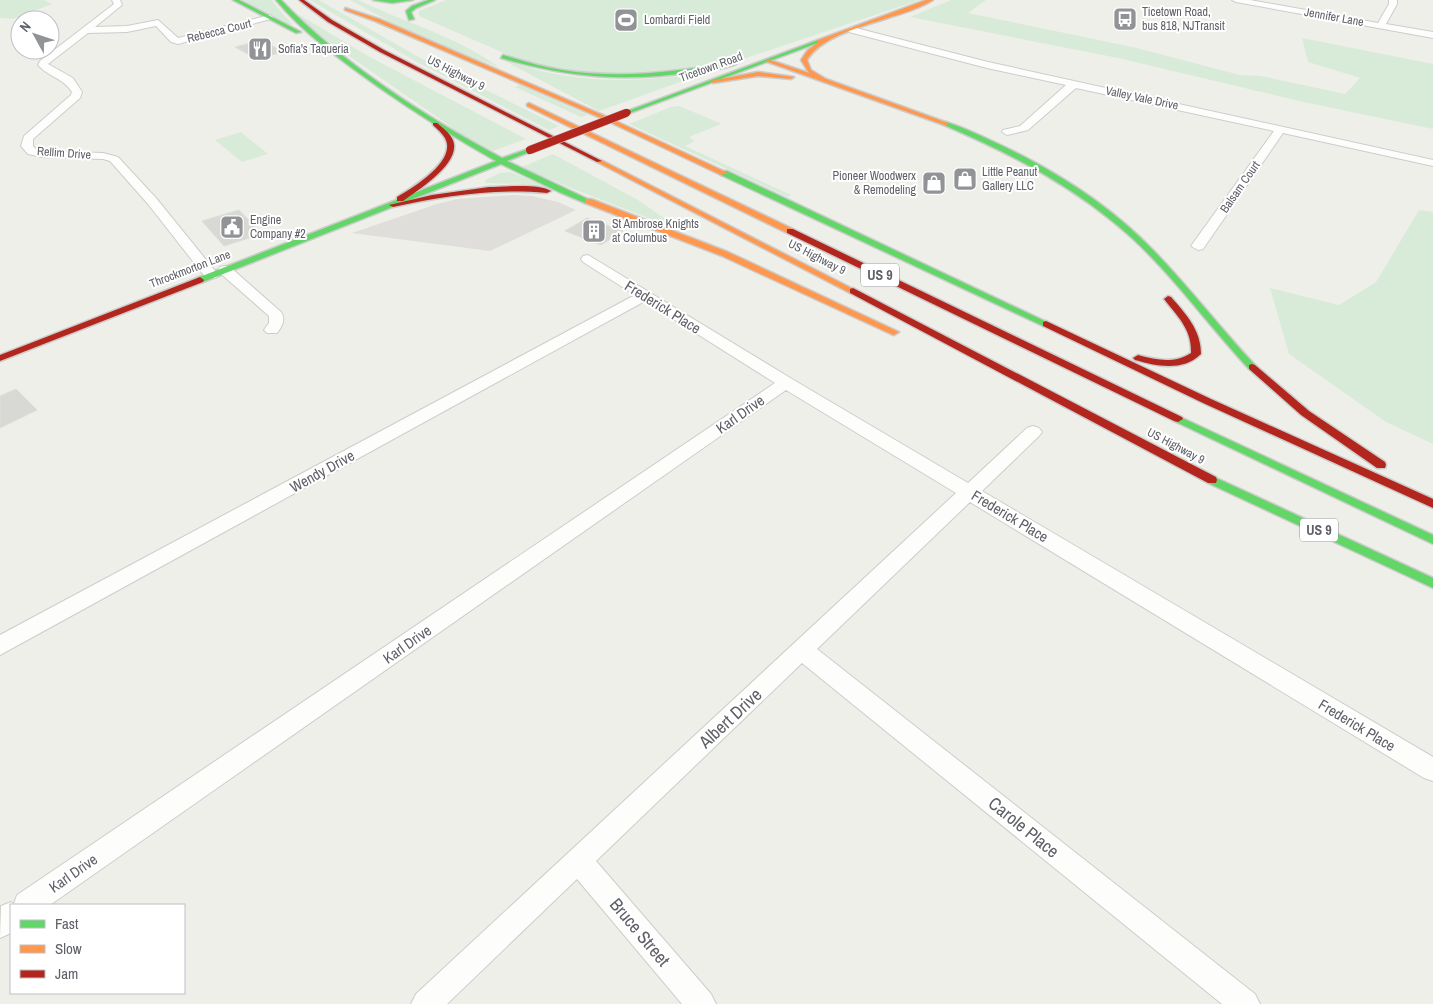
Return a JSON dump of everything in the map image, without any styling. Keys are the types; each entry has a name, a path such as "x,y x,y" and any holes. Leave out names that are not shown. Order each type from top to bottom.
{"main road":[{"path":"235,0 324,45"},
{"path":"278,0 289,14 324,45 435,124 501,162 579,198 760,270 903,336"},
{"name":"US Highway 9","path":"301,0 330,21 382,51 852,290 1205,477 1433,583"},
{"path":"367,0 415,21 408,12 411,8 433,0"},
{"path":"375,0 392,2 411,0"},
{"name":"Ticetown Road","path":"501,162 628,112 931,0"},
{"name":"US Highway 9","path":"432,56 343,7 603,117"},
{"path":"823,80 809,71 804,60 809,52 825,40"},
{"path":"784,55 689,73 616,78 580,76 546,70 489,54 603,117 938,272 1207,402 1433,504"},
{"path":"768,61 963,130 1024,159 1072,188 1105,211 1136,238 1235,350 1278,392 1337,436 1392,471"},
{"path":"713,81 742,75 765,74 786,76 806,82 928,126 980,148 1019,168 1065,198"},
{"name":"US Highway 9","path":"518,100 1094,379 1433,540"},
{"path":"393,205 437,170 447,157 451,146 449,140 435,124"},
{"name":"Throckmorton Lane","path":"0,358 501,162"},
{"path":"393,205 450,192 492,187 534,189 579,198"},
{"path":"1043,323 1130,356 1169,365 1181,364 1190,360 1196,354 1197,342 1185,320 1158,287"},
{"path":"992,377 1205,477"},
{"path":"1406,479 1433,493"}],"street":[{"name":"Rellim Drive","path":"116,0 118,5 45,61 43,66 69,80 78,92 76,96 28,138 27,146 32,152 42,154 104,156 114,159 152,201 211,275"},
{"name":"Jennifer Lane","path":"1236,0 1433,35"},
{"path":"1380,26 1392,4 1392,0"},
{"name":"Rebecca Court","path":"85,30 128,29 158,23 174,40 178,41 270,18"},
{"name":"Valley Vale Drive","path":"852,30 987,65 1281,128 1433,163"},
{"path":"1007,132 1024,128 1074,84"},
{"name":"Balsam Court","path":"1198,246 1281,128"},
{"name":"Frederick Place","path":"588,260 786,383 1433,770"},
{"path":"225,270 276,315 276,322 272,330"},
{"name":"Wendy Drive","path":"0,646 644,296"},
{"name":"Karl Drive","path":"28,904 786,383"},
{"name":"Albert Drive","path":"426,1004 1033,432"},
{"name":"Carole Place","path":"802,650 1245,1004"},
{"name":"Bruce Street","path":"578,861 701,1004"}],"shaded area":[{"path":"514,195 532,196 558,202 576,210 490,251 352,233 457,199"}],"green space":[{"path":"0,0 44,0 52,4 36,10 10,10 10,19 0,18"},
{"path":"243,0 271,0 292,24 290,25"},
{"path":"310,0 319,0 417,56 559,126 549,130 415,61"},
{"path":"350,0 358,0 450,39 500,68 409,32"},
{"path":"446,0 920,0 746,58 665,72 605,74 554,69 513,57 419,16 419,11"},
{"path":"951,0 986,0 968,13 1133,47 1240,75 1261,76 1345,94 1360,78 1308,62 1302,38 1433,64 1433,129 1299,101 1118,58 910,17"},
{"path":"298,14 368,56 526,139 493,151 463,135 316,33"},
{"path":"499,58 523,66 571,77 619,80 694,74 697,76 599,111"},
{"path":"520,85 588,115 581,117 515,87"},
{"path":"679,106 721,124 689,137 695,141 685,146 791,195 788,197 629,124 671,107"},
{"path":"241,132 268,154 242,162 215,140"},
{"path":"553,154 638,200 684,232 522,167"},
{"path":"511,172 549,188 525,184 485,183 485,180 500,173"},
{"path":"1419,210 1433,212 1433,444 1386,422 1289,354 1270,288 1339,305 1376,282"}],"building":[{"name":"Sofia's Taqueria","path":"262,40 283,52 257,59 235,47"},
{"name":"Engine Company #2","path":"239,210 262,234 224,246 202,221"},
{"name":"St Ambrose Knights at Columbus","path":"587,218 623,231 601,245 565,231"},
{"path":"16,389 37,410 0,428 0,396"}],"traffic: fast":[{"path":"235,0 298,32"},
{"path":"278,0 303,26 331,49 374,81 437,123 485,152 535,178 588,201"},
{"path":"375,0 392,2 411,0"},
{"path":"411,19 408,12 414,7 433,0"},
{"path":"628,112 820,41"},
{"path":"503,57 562,72 618,76 674,73 733,64"},
{"path":"946,124 997,146 1046,172 1069,186 1114,219 1135,237 1165,268 1252,367"},
{"path":"200,280 530,150"},
{"path":"724,173 1046,324"},
{"path":"1178,419 1433,540"},
{"path":"1212,480 1433,583"}],"traffic: slow":[{"path":"820,41 931,0"},
{"path":"347,9 377,20 603,117 724,173"},
{"path":"823,80 809,71 804,60 809,52 825,40"},
{"path":"768,61 946,124"},
{"path":"713,81 758,74 791,77"},
{"path":"529,105 790,231"},
{"path":"599,161 853,291"},
{"path":"588,201 725,254 894,332"}],"traffic: jam":[{"path":"301,0 330,21 382,51 599,161"},
{"path":"530,150 628,112"},
{"path":"400,199 439,169 449,154 451,143 435,124"},
{"path":"393,205 489,189 547,191"},
{"path":"790,231 1178,419"},
{"path":"0,358 200,280"},
{"path":"853,291 1212,480"},
{"path":"1138,358 1153,362 1175,363 1196,354 1195,338 1192,331 1184,317 1168,299"},
{"path":"1046,324 1207,401 1433,504"},
{"path":"1252,367 1305,413 1381,465"}],"place":[{"name":"Ticetown Road, bus 818, NJTransit","path":"1125,19"},
{"name":"Lombardi Field","path":"626,20"},
{"name":"Sofia's Taqueria","path":"260,49"},
{"name":"Little Peanut Gallery LLC","path":"965,179"},
{"name":"Pioneer Woodwerx & Remodeling","path":"934,183"},
{"name":"Engine Company #2","path":"232,227"},
{"name":"St Ambrose Knights at Columbus","path":"594,231"}]}
